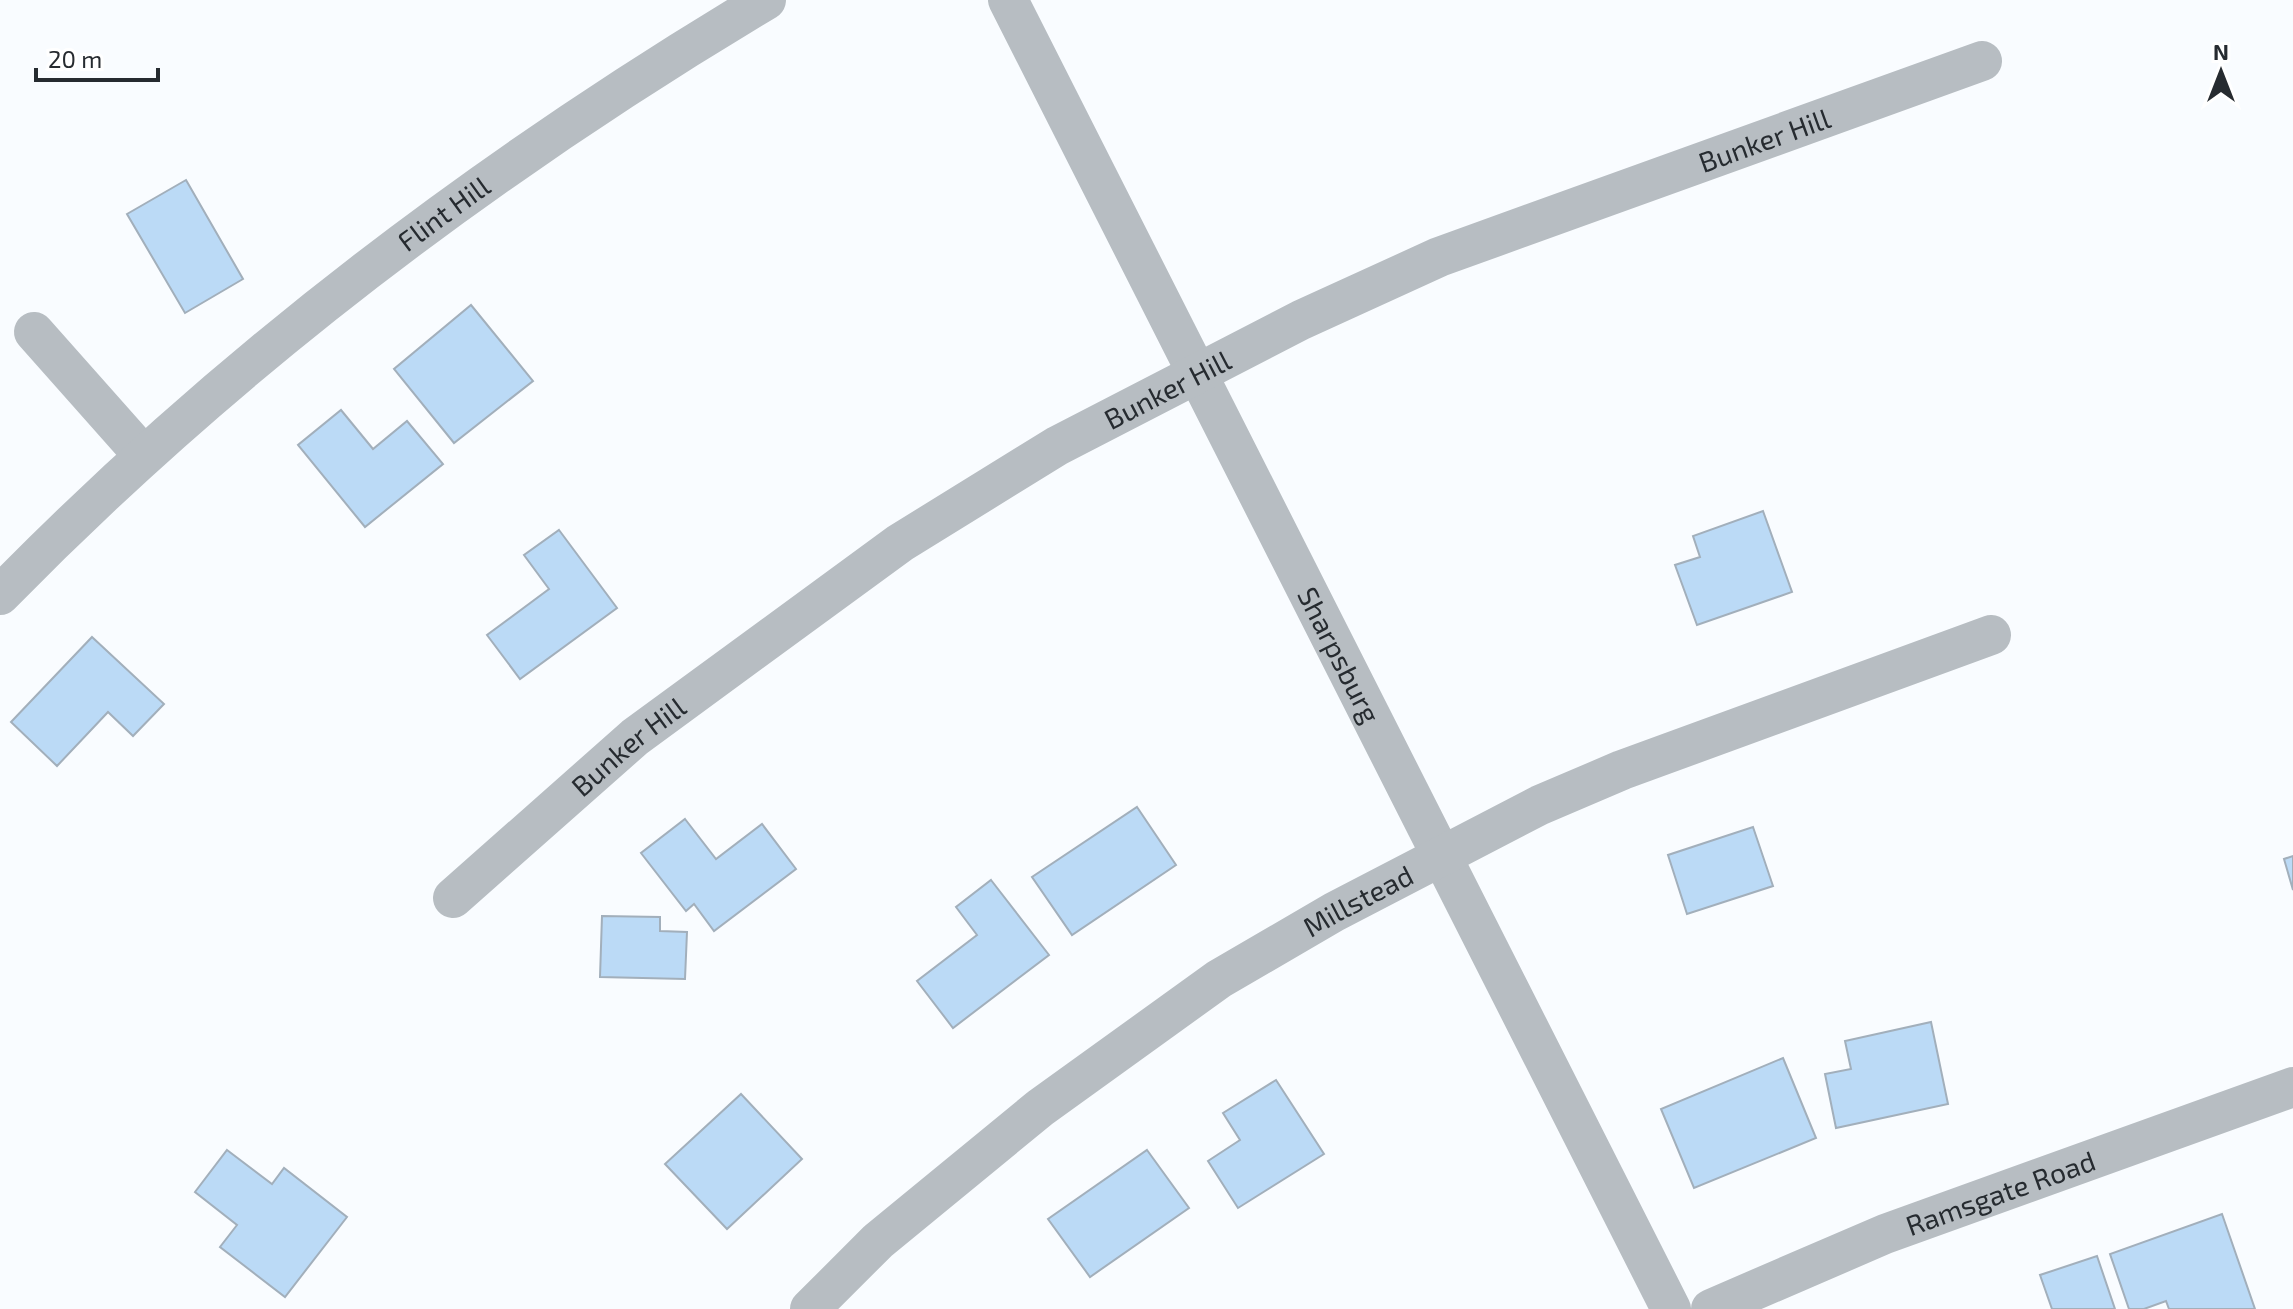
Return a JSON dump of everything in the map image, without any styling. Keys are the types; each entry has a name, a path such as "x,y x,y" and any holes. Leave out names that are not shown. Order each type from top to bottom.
{"street":[{"name":"Flint Hill","path":"0,595 144,456 239,372 371,266 529,148 766,0"},
{"name":"Sharpsburg","path":"1008,0 1671,1309"},
{"name":"Bunker Hill","path":"453,898 635,737 900,543 1057,446 1196,373 1439,257 1982,61"},
{"path":"34,332 144,456"},
{"name":"Millstead","path":"810,1309 878,1241 1040,1108 1219,979 1334,912 1540,805 1622,770 1991,635"},
{"name":"Ramsgate Road","path":"1711,1309 1885,1234 2293,1087"}],"building":[{"path":"186,180 243,279 185,313 127,214"},
{"path":"471,305 533,381 454,443 394,369"},
{"path":"341,410 373,449 407,421 443,464 365,527 298,445"},
{"path":"1763,511 1792,592 1697,625 1675,565 1700,557 1693,536"},
{"path":"559,530 617,608 520,679 487,635 549,589 524,555"},
{"path":"92,637 164,704 133,736 108,712 57,766 11,722"},
{"path":"1137,807 1176,865 1072,935 1032,877"},
{"path":"685,819 716,859 762,824 796,869 714,931 694,904 686,911 641,853"},
{"path":"1753,827 1773,886 1687,914 1668,855"},
{"path":"2293,856 2293,890 2284,859"},
{"path":"991,880 1049,955 953,1028 917,981 977,935 956,907"},
{"path":"602,916 660,917 660,931 687,932 685,979 600,977"},
{"path":"1931,1022 1948,1104 1836,1128 1825,1074 1851,1069 1845,1041"},
{"path":"1783,1058 1816,1138 1694,1188 1661,1109"},
{"path":"1276,1080 1324,1154 1238,1208 1208,1161 1240,1140 1223,1113"},
{"path":"741,1094 802,1159 727,1229 665,1164"},
{"path":"227,1150 272,1184 284,1168 347,1217 285,1297 220,1247 237,1225 195,1192"},
{"path":"1147,1150 1189,1208 1090,1277 1048,1219"},
{"path":"2222,1214 2255,1309 2169,1309 2166,1301 2144,1309 2129,1309 2110,1254"},
{"path":"2097,1256 2115,1309 2052,1309 2040,1275"}]}
